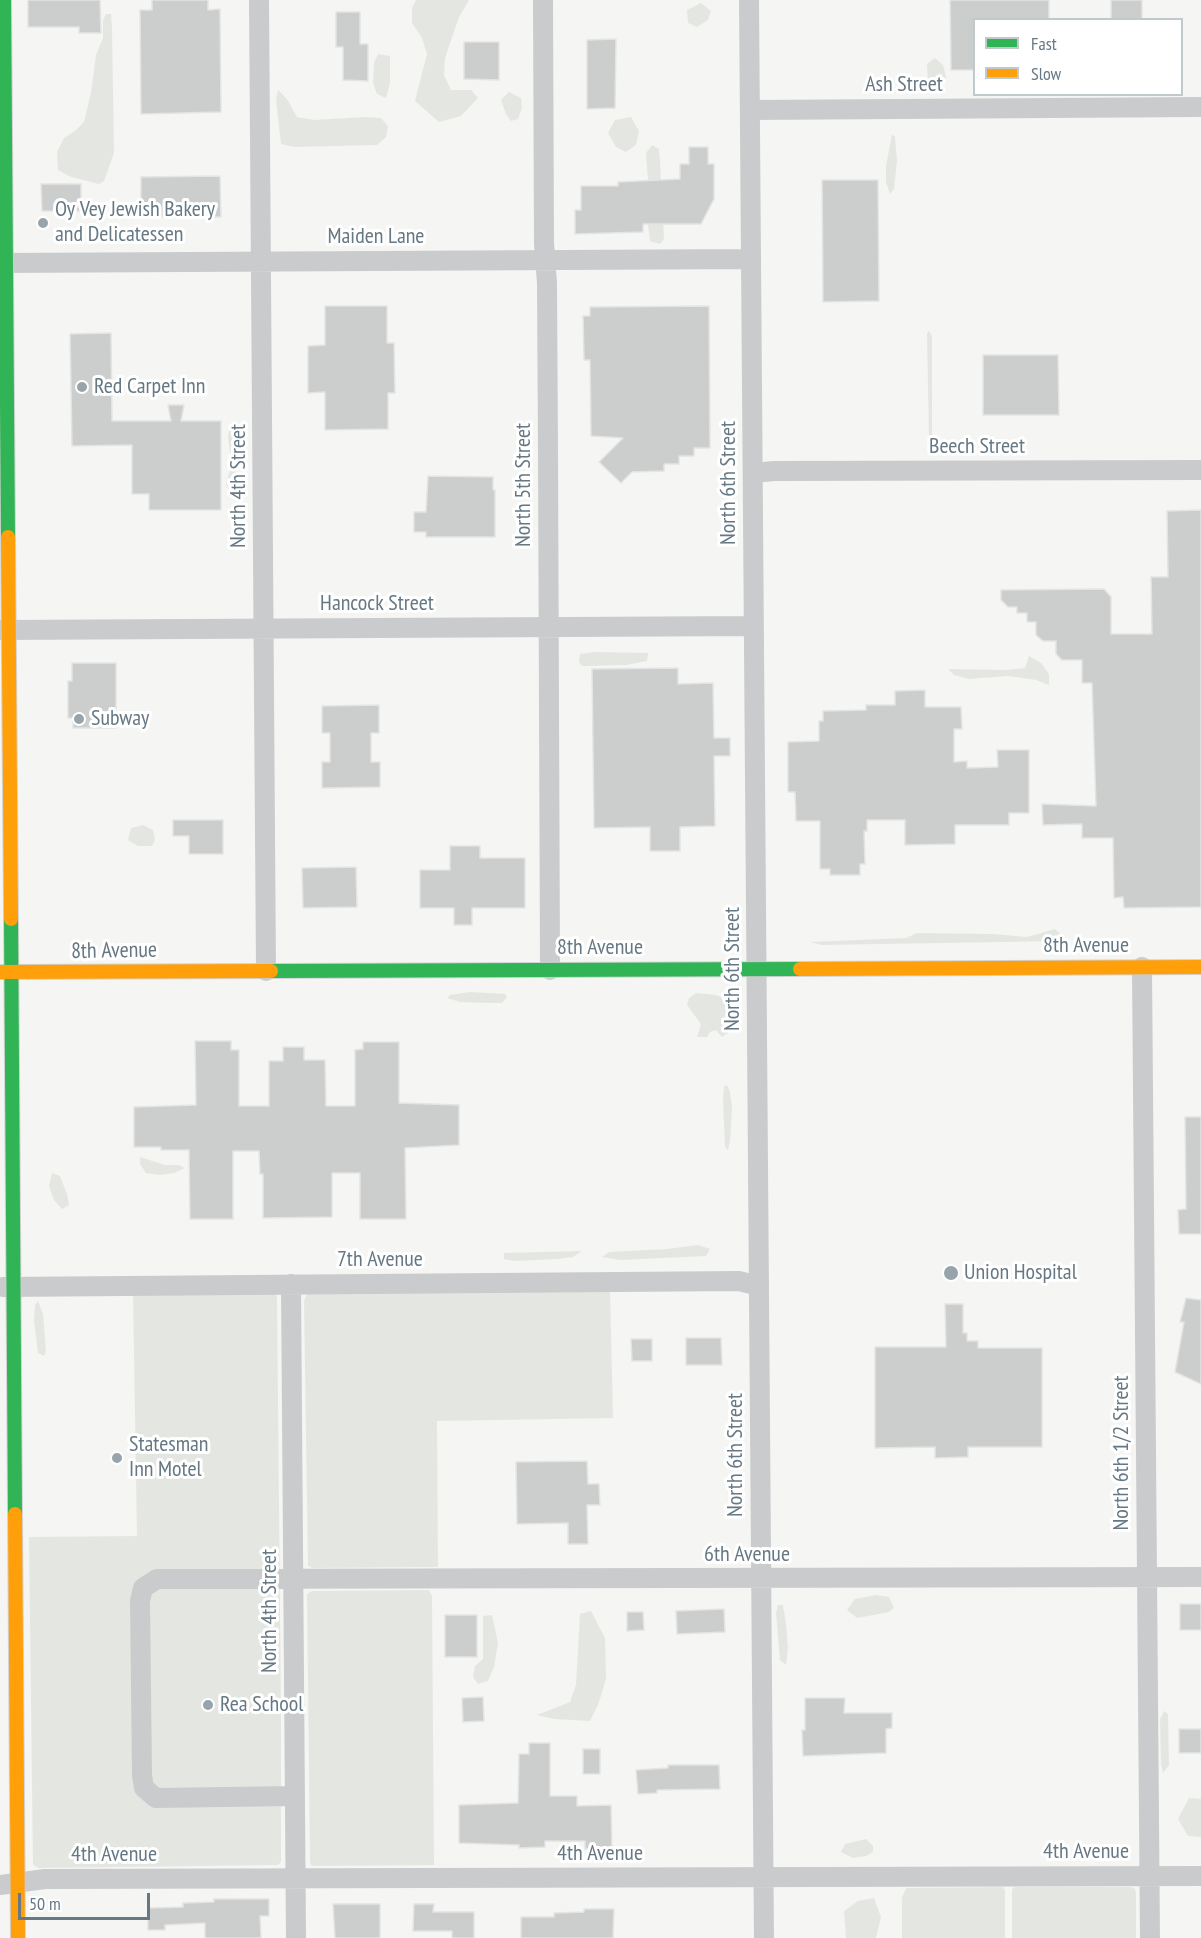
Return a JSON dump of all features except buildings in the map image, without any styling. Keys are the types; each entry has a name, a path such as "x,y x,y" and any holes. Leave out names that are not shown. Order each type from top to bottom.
{"main road":[{"path":"4,0 9,1884 18,1938"},
{"name":"8th Avenue","path":"6,972 1201,967"}],"street":[{"name":"North 4th Street","path":"259,0 266,971"},
{"name":"North 5th Street","path":"543,0 548,369 550,970"},
{"name":"North 6th Street","path":"749,0 764,1938"},
{"name":"Ash Street","path":"750,110 1201,107"},
{"name":"Maiden Lane","path":"3,262 751,259"},
{"name":"Beech Street","path":"753,473 774,471 1201,470"},
{"name":"Hancock Street","path":"4,630 754,626"},
{"name":"North 6th 1/2 Street","path":"1142,967 1150,1938"},
{"name":"7th Avenue","path":"7,1286 739,1281 759,1286"},
{"name":"North 4th Street","path":"291,1284 296,1938"},
{"name":"6th Avenue","path":"295,1796 156,1798 144,1788 141,1775 140,1601 143,1588 157,1579 1201,1577"},
{"name":"4th Avenue","path":"9,1884 45,1879 1201,1876"}],"shaded area":[{"path":"416,0 469,0 459,17 445,58 444,75 451,90 471,90 478,98 461,116 439,122 415,101 427,54 422,38 412,23 412,8"},
{"path":"701,3 711,11 708,20 697,27 688,23 687,10"},
{"path":"106,14 111,14 112,28 114,153 104,181 99,184 71,177 58,170 57,152 64,138 84,122 96,55 103,38 103,20"},
{"path":"378,54 390,56 390,83 386,98 377,94 373,83 374,63"},
{"path":"935,58 943,65 946,77 942,87 935,91 928,84 927,64"},
{"path":"278,90 287,99 297,117 314,120 381,118 388,126 386,137 377,145 294,147 281,144 276,100"},
{"path":"509,92 521,98 522,108 518,119 511,121 501,100"},
{"path":"631,117 639,131 636,145 626,152 616,147 608,133 615,120"},
{"path":"892,134 895,137 897,161 894,189 890,194 886,182 886,166"},
{"path":"652,145 659,149 660,161 664,239 660,244 650,241 648,224 649,194 646,153"},
{"path":"929,331 932,338 932,441 929,438 927,334"},
{"path":"234,428 236,493 229,490 226,484 232,463 229,431"},
{"path":"648,653 647,661 627,665 582,666 579,662 580,654"},
{"path":"1029,656 1041,663 1049,674 1049,685 1036,680 1008,676 969,679 954,675 948,669 1025,668"},
{"path":"143,825 153,830 155,840 152,846 138,846 128,840 131,828"},
{"path":"1055,929 1063,936 1061,941 822,945 810,942 906,938 917,933 1027,937"},
{"path":"470,992 505,994 507,997 502,1003 460,1002 447,998 450,995"},
{"path":"696,993 728,999 728,1033 722,1037 716,1030 710,1032 707,1037 697,1037 701,1024 687,1005 689,998"},
{"path":"727,1085 732,1108 728,1150 725,1147 723,1099 724,1087"},
{"path":"140,1157 165,1165 179,1165 185,1168 174,1173 160,1175 146,1173 140,1164"},
{"path":"52,1173 60,1176 67,1194 69,1205 62,1209 54,1200 49,1186"},
{"path":"698,1245 710,1249 706,1256 620,1260 602,1257 609,1252"},
{"path":"582,1251 573,1257 558,1259 514,1261 504,1259 504,1253"},
{"path":"610,1290 613,1418 437,1421 438,1567 312,1568 308,1566 304,1301 307,1293"},
{"path":"133,1292 276,1294 277,1297 281,1713 281,1862 278,1865 39,1868 33,1865 29,1537 137,1536"},
{"path":"38,1301 43,1314 46,1352 44,1356 38,1353 34,1320 35,1305"},
{"path":"429,1590 432,1596 434,1865 312,1866 310,1863 307,1594 312,1591"},
{"path":"876,1595 889,1597 894,1608 889,1612 857,1618 847,1610 855,1599"},
{"path":"778,1605 783,1605 786,1624 788,1648 786,1665 780,1660 776,1613"},
{"path":"591,1611 605,1638 606,1679 590,1721 554,1719 537,1715 570,1702 576,1685 580,1614"},
{"path":"492,1615 498,1643 494,1667 488,1681 478,1684 473,1677 475,1666 483,1659 483,1616"},
{"path":"1164,1711 1168,1714 1169,1765 1163,1773 1160,1719"},
{"path":"1189,1798 1201,1799 1201,1837 1188,1836 1178,1819"},
{"path":"866,1839 873,1846 873,1852 866,1856 853,1858 841,1852 845,1844"},
{"path":"1003,1887 1005,1890 1005,1938 902,1938 902,1898 906,1888"},
{"path":"1016,1887 1131,1887 1135,1889 1136,1894 1136,1938 1012,1938 1012,1891"},
{"path":"874,1898 881,1917 876,1938 846,1938 844,1911 858,1901"}],"traffic: fast":[{"path":"4,0 8,537"},
{"path":"11,919 15,1514"},
{"path":"271,971 800,969"}],"traffic: slow":[{"path":"8,537 11,919"},
{"path":"800,969 1201,967"},
{"path":"0,972 271,971"},
{"path":"15,1514 18,1938"}],"place":[{"name":"Oy Vey Jewish Bakery and Delicatessen","path":"43,223"},
{"name":"Red Carpet Inn","path":"82,387"},
{"name":"Subway","path":"79,719"},
{"name":"Union Hospital","path":"951,1273"},
{"name":"Statesman Inn Motel","path":"117,1458"},
{"name":"Rea School","path":"208,1705"}]}
